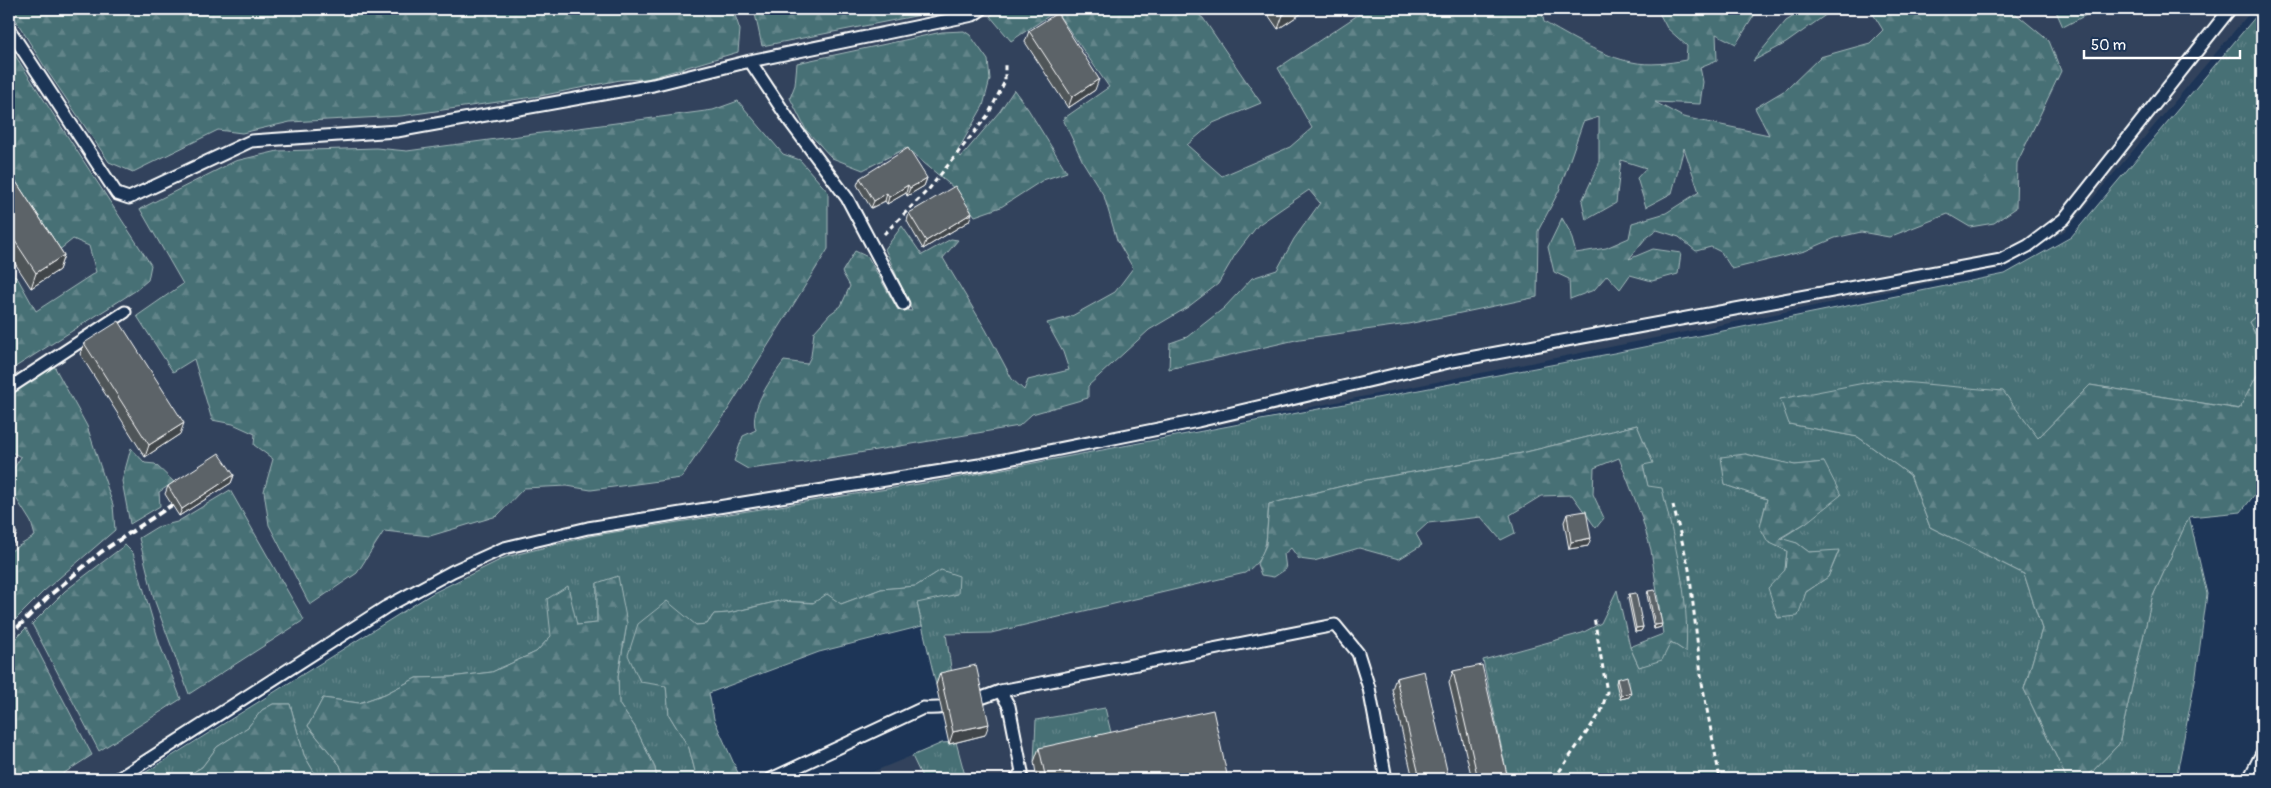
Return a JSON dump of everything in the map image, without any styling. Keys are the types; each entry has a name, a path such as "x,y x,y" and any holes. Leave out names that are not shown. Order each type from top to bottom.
{"lane":[{"path":"9,29 117,194 129,198 251,141 397,131 652,85 750,61 973,15 982,9"},
{"path":"118,779 386,607 504,548 588,528 979,465 1198,421 1453,361 2001,260 2028,246 2064,219 2230,9"},
{"path":"750,61 791,123 847,198 904,304"},
{"path":"9,388 124,312"},
{"path":"771,779 923,708 941,710 977,700 1000,690 1335,625 1358,653 1361,662 1369,688 1386,779"},
{"path":"1000,690 1009,706 1022,772 1016,779"},
{"path":"2249,779 2262,753"}],"path":[{"path":"873,246 929,189 988,115 1005,81 1005,64"},
{"path":"1673,505 1689,570 1702,683 1720,779"},
{"path":"1554,779 1601,712 1607,692 1594,617"}],"shaded area":[{"path":"9,9 2253,9 2066,230 2004,268 400,590 107,779 9,779"},
{"path":"1637,438 1686,652 1677,779 856,779 942,743 949,743 917,603"}],"green space":[{"path":"9,9 733,9 740,30 738,52 647,79 620,80 540,96 401,116 290,122 242,133 218,130 133,172 109,162 46,69"},
{"path":"754,9 865,9 871,14 884,15 889,9 951,9 762,46"},
{"path":"1001,9 1190,9 1203,18 1261,103 1213,123 1187,145 1222,176 1290,147 1312,128 1278,68 1367,9 1541,9 1544,22 1586,45 1610,56 1652,64 1686,60 1687,46 1667,28 1657,9 1761,9 1757,11 1736,44 1716,34 1717,60 1700,67 1703,82 1700,104 1655,102 1683,117 1769,135 1755,108 1787,89 1820,57 1870,43 1883,30 1870,9 2010,9 2049,41 2061,71 2017,163 2016,208 1994,223 1970,227 1948,214 1889,237 1861,232 1835,238 1805,251 1732,269 1721,252 1711,247 1696,251 1679,237 1657,230 1645,239 1629,259 1653,249 1681,253 1678,274 1652,281 1630,275 1620,289 1607,275 1594,290 1570,299 1569,279 1554,272 1548,247 1562,218 1570,232 1576,253 1606,248 1629,238 1632,223 1666,213 1699,192 1684,148 1672,193 1646,207 1637,178 1646,168 1621,160 1616,203 1586,220 1582,201 1599,164 1599,117 1583,122 1559,191 1538,231 1537,297 1408,324 1300,339 1169,369 1170,343 1187,337 1224,308 1252,278 1277,270 1294,239 1320,203 1309,190 1258,225 1235,255 1218,284 1188,307 1149,330 1088,386 1088,398 1032,414 1019,426 805,462 748,469 734,461 743,436 756,430 754,422 755,413 762,394 784,361 807,364 811,356 814,332 830,314 841,306 850,286 842,272 855,251 868,257 898,310 912,311 885,249 902,226 922,255 951,239 958,240 943,258 986,330 1012,379 1024,390 1028,380 1069,370 1063,352 1047,323 1070,317 1115,292 1133,268 1117,240 1104,196 1083,162 1063,119 1109,87 1056,11 1011,41 990,16"},
{"path":"1805,9 1834,9 1786,43 1753,61 1786,21"},
{"path":"2055,9 2085,9 2086,15 2063,27"},
{"path":"2262,9 2262,311 2249,322 2262,346 2262,366 2240,409 2090,385 2038,438 1789,424 1858,437 1910,475 1930,527 2024,574 2042,629 2024,689 2067,779 1508,779 1483,660 1582,633 1601,623 1617,590 1630,647 1639,667 1671,642 1686,652 1643,465 1652,462 1637,425 1522,453 1367,480 1269,504 1266,543 1260,558 1245,573 991,633 946,634 953,681 936,685 917,603 941,570 916,586 881,589 841,604 779,601 729,613 714,614 707,624 696,625 666,686 669,715 689,748 697,779 657,779 655,768 635,727 619,704 618,676 627,623 597,583 597,623 577,625 551,636 536,652 492,672 450,677 416,678 385,694 359,703 323,698 308,726 340,765 345,779 316,779 304,755 290,704 273,704 262,710 248,727 217,747 202,767 182,779 135,779 433,593 506,557 590,536 944,480 1614,353 2005,274 2071,237","holes":["1745,454 1795,465 1824,462 1807,522 1780,539 1797,543 1809,552 1839,551 1828,577 1806,592 1785,570 1787,551 1769,542 1760,527 1767,499 1725,485"]},
{"path":"964,31 970,35 988,60 990,79 983,106 957,152 961,157 1000,111 1014,90 1067,172 1043,180 1001,207 975,216 954,188 906,148 863,170 832,158 806,130 790,98 795,85 797,63 942,32"},
{"path":"9,46 151,265 148,280 135,291 9,371 9,270 18,279 36,311 96,272 89,246 73,239 58,251 9,180"},
{"path":"738,101 783,154 800,160 828,192 828,249 724,416 681,478 591,490 567,486 524,488 497,516 430,536 384,531 357,573 310,605 269,525 264,491 273,459 254,445 255,434 233,424 212,420 194,359 173,372 137,316 183,284 140,209 235,161 278,151 376,148 407,151 713,110"},
{"path":"2262,311 2262,346 2249,322"},
{"path":"54,366 87,426 113,505 115,530 44,591 9,626 9,552 35,536 31,522 9,487 9,476 21,457 9,451 9,393"},
{"path":"2262,366 2262,485 2241,512 2189,517 2152,598 2119,744 2085,779 2067,779 2024,689 2042,629 2024,574 1930,527 1910,475 1858,437 1789,424 1780,399 1880,380 2003,391 2038,438 2090,385 2239,409"},
{"path":"1637,425 1653,463 1643,465 1648,486 1662,488 1676,549 1686,610 1686,652 1671,642 1662,660 1639,667 1630,647 1663,634 1651,550 1641,515 1619,458 1594,468 1593,494 1604,518 1596,528 1572,495 1541,496 1510,515 1515,533 1501,540 1481,517 1428,523 1416,534 1422,545 1399,559 1359,548 1314,561 1299,559 1291,548 1284,554 1286,569 1274,577 1261,575 1257,564 1266,545 1269,504 1367,480 1522,453"},
{"path":"131,448 145,463 155,464 174,482 159,492 160,506 130,524 122,481"},
{"path":"1745,454 1795,465 1824,462 1841,495 1807,522 1780,538 1797,543 1809,552 1839,550 1828,577 1806,592 1798,616 1778,618 1768,588 1785,570 1787,551 1768,542 1760,527 1767,499 1725,485 1721,457"},
{"path":"230,490 304,620 189,694 154,599 139,538 157,527 177,522"},
{"path":"2189,516 2207,594 2196,675 2176,779 2085,779 2119,744 2152,598"},
{"path":"125,545 133,553 160,645 181,699 99,751 32,624 65,591"},
{"path":"941,570 959,576 958,594 917,603 922,626 819,652 709,693 714,719 739,775 735,779 697,779 689,748 669,715 666,686 640,682 628,655 638,624 667,601 696,625 707,624 714,614 729,613 779,601 813,603 827,594 841,604 881,589 916,586"},
{"path":"618,576 627,623 618,676 619,704 635,727 655,768 657,779 345,779 340,765 308,726 323,698 359,703 385,694 416,678 450,677 492,672 536,652 551,636 547,599 568,586 577,625 597,623 597,583"},
{"path":"26,628 92,755 55,779 9,779 9,645"},
{"path":"273,704 290,704 304,755 316,779 182,779 202,767 217,747 248,727 262,710"},
{"path":"1105,708 1114,745 1034,762 1036,720"},
{"path":"956,742 966,779 923,779 912,756 942,743"}],"building":[{"path":"1279,9 1292,9 1283,15"},
{"path":"1057,13 1099,79 1072,97 1029,31"},
{"path":"908,148 927,178 910,188 908,185 889,197 887,193 874,201 860,178"},
{"path":"9,171 64,255 36,273 9,232"},
{"path":"955,186 972,213 926,241 909,213"},
{"path":"119,321 184,423 149,445 84,343"},
{"path":"219,453 234,475 182,509 168,486"},
{"path":"1586,511 1591,538 1571,542 1567,514"},
{"path":"9,522 17,533 9,538"},
{"path":"1655,590 1662,624 1655,625 1648,591"},
{"path":"1636,593 1643,627 1636,628 1629,594"},
{"path":"976,665 989,724 953,732 940,673"},
{"path":"1482,665 1508,779 1478,779 1453,671"},
{"path":"1424,671 1449,779 1420,779 1396,678"},
{"path":"1627,676 1631,693 1621,695 1617,679"},
{"path":"1213,710 1228,779 1046,779 1039,748"}],"railway":[{"path":"9,636 49,596 101,552 184,497"}]}
